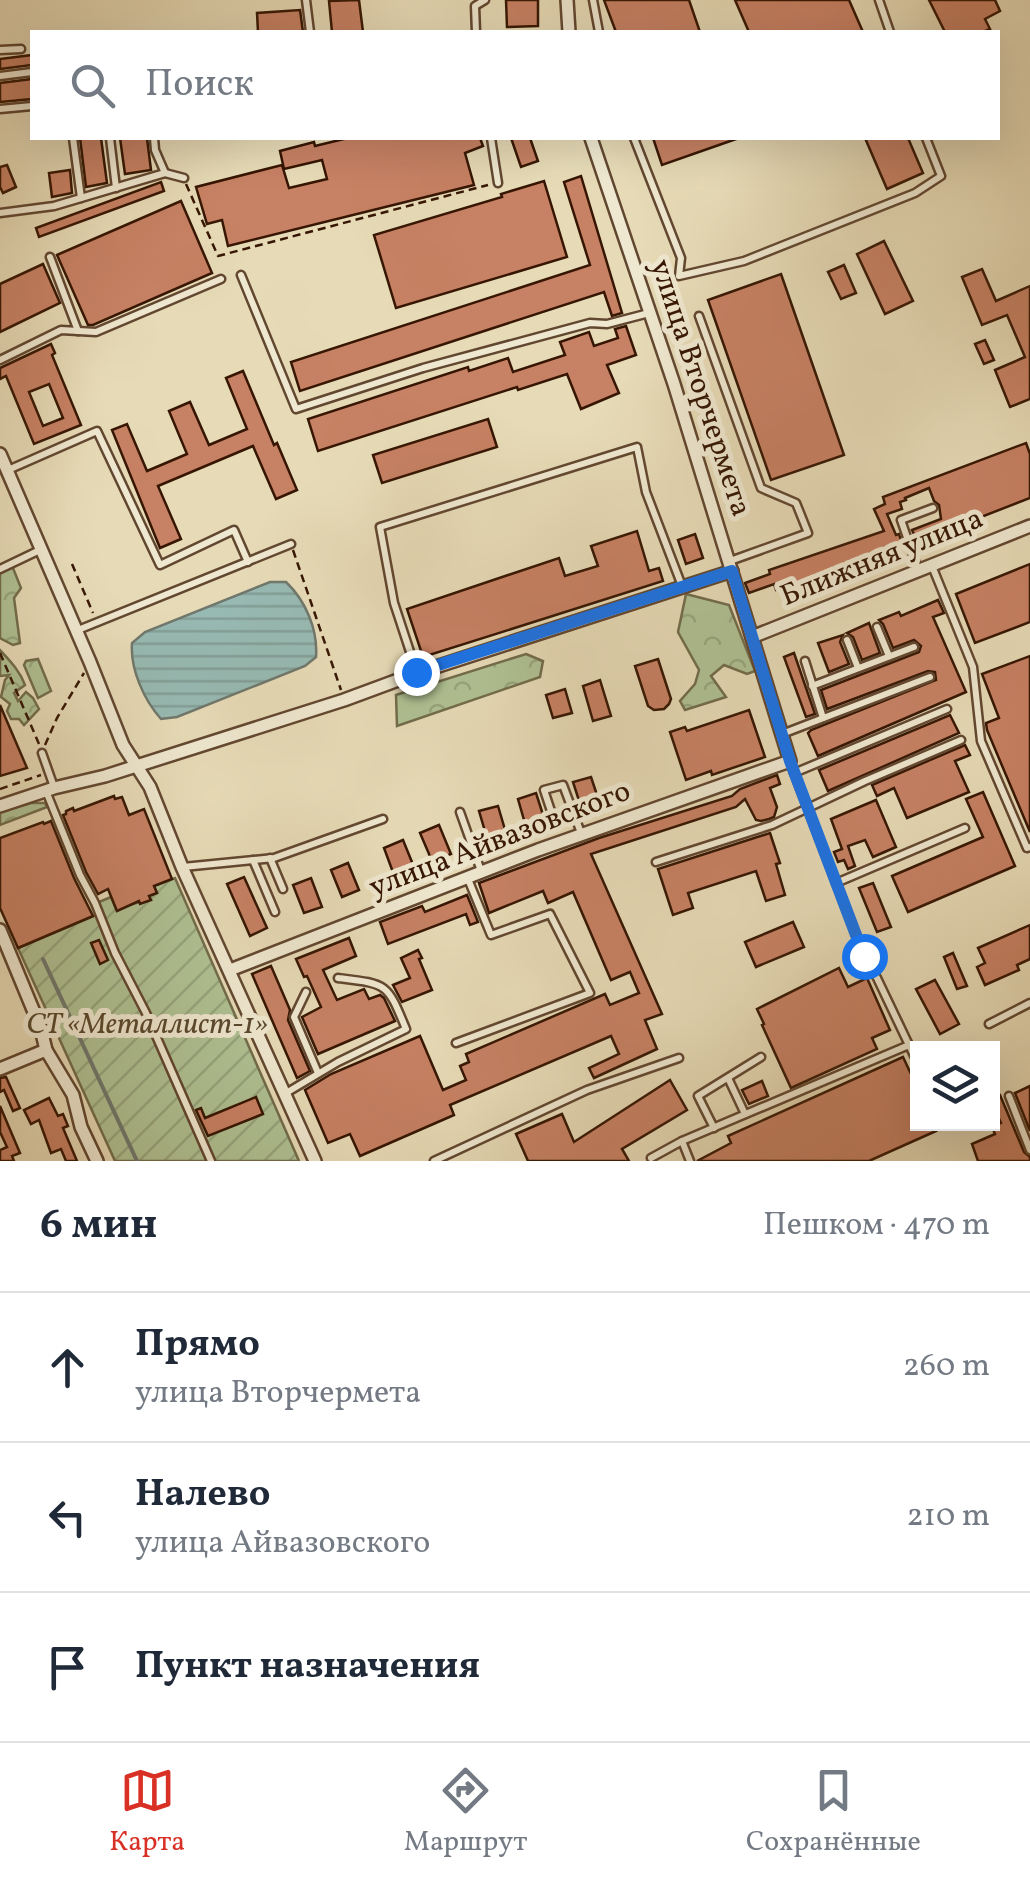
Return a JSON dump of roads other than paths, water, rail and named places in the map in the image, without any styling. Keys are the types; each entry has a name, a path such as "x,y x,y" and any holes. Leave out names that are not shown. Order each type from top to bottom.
{"street":[{"path":"566,0 569,30"},
{"name":"улица Вторчермета","path":"592,140 650,312 792,767"},
{"path":"0,454 123,745 150,787 314,1161"},
{"name":"Ближняя улица","path":"752,638 1030,526"},
{"path":"0,806 344,700 416,672 682,586 730,566"},
{"name":"улица Айвазовского","path":"230,970 582,834 792,767"},
{"path":"0,930 46,1050 72,1095 96,1161"},
{"path":"0,1069 46,1050"}],"lane":[{"path":"306,0 310,30"},
{"path":"476,30 474,6 485,0"},
{"path":"593,0 599,30"},
{"path":"879,0 889,30"},
{"path":"0,50 20,49"},
{"path":"0,76 30,72"},
{"path":"0,109 30,106"},
{"path":"73,140 81,198"},
{"path":"110,140 116,188"},
{"path":"154,140 165,173"},
{"path":"491,140 498,183"},
{"path":"635,140 681,258 678,276 744,260 915,193 941,176 927,140"},
{"path":"0,212 54,206 165,173 184,178"},
{"path":"50,257 78,331"},
{"path":"241,275 296,408 422,368 590,323 607,324 650,312"},
{"path":"0,360 61,330 96,332 221,278"},
{"path":"700,316 761,488 796,503 808,533 730,566"},
{"path":"7,470 98,431 160,565 234,530 248,562"},
{"path":"416,672 394,603 380,528 637,447 646,492 682,586"},
{"path":"919,570 901,520 933,508"},
{"path":"76,630 291,544"},
{"path":"0,569 42,549"},
{"path":"932,565 973,668 981,741 1027,848 1030,847"},
{"path":"878,628 889,656"},
{"path":"846,640 858,668"},
{"path":"812,686 914,646"},
{"path":"805,662 823,718"},
{"path":"781,734 930,677"},
{"path":"792,767 947,708"},
{"path":"656,862 772,826 962,740"},
{"path":"42,753 50,790 80,875 211,1161"},
{"name":"улица Вторчермета","path":"792,767 864,956 909,1044"},
{"path":"552,814 544,790 563,785 582,834"},
{"path":"460,812 482,872"},
{"path":"182,867 270,858 382,819"},
{"path":"836,882 965,828"},
{"path":"270,858 283,889"},
{"path":"253,860 275,912"},
{"path":"456,1043 590,993 550,914 492,936 468,878"},
{"path":"285,1094 338,1062 406,1030 392,995 379,983 338,978"},
{"path":"306,992 294,1016 318,1073"},
{"path":"989,1024 1030,1003"},
{"path":"652,1158 909,1044"},
{"path":"714,1128 698,1096 761,1057"},
{"path":"434,1161 587,1090 679,1058"},
{"path":"728,1078 745,1114"},
{"path":"1009,1096 1030,1150"},
{"path":"682,1142 690,1161"}],"water":[{"path":"270,582 286,582 299,598 313,626 316,657 305,666 177,717 161,719 139,684 132,643 145,632"}],"waterway":[{"path":"43,959 137,1161"}],"park label":[{"name":"СТ «Металлист-1»","path":"147,1025"}]}
